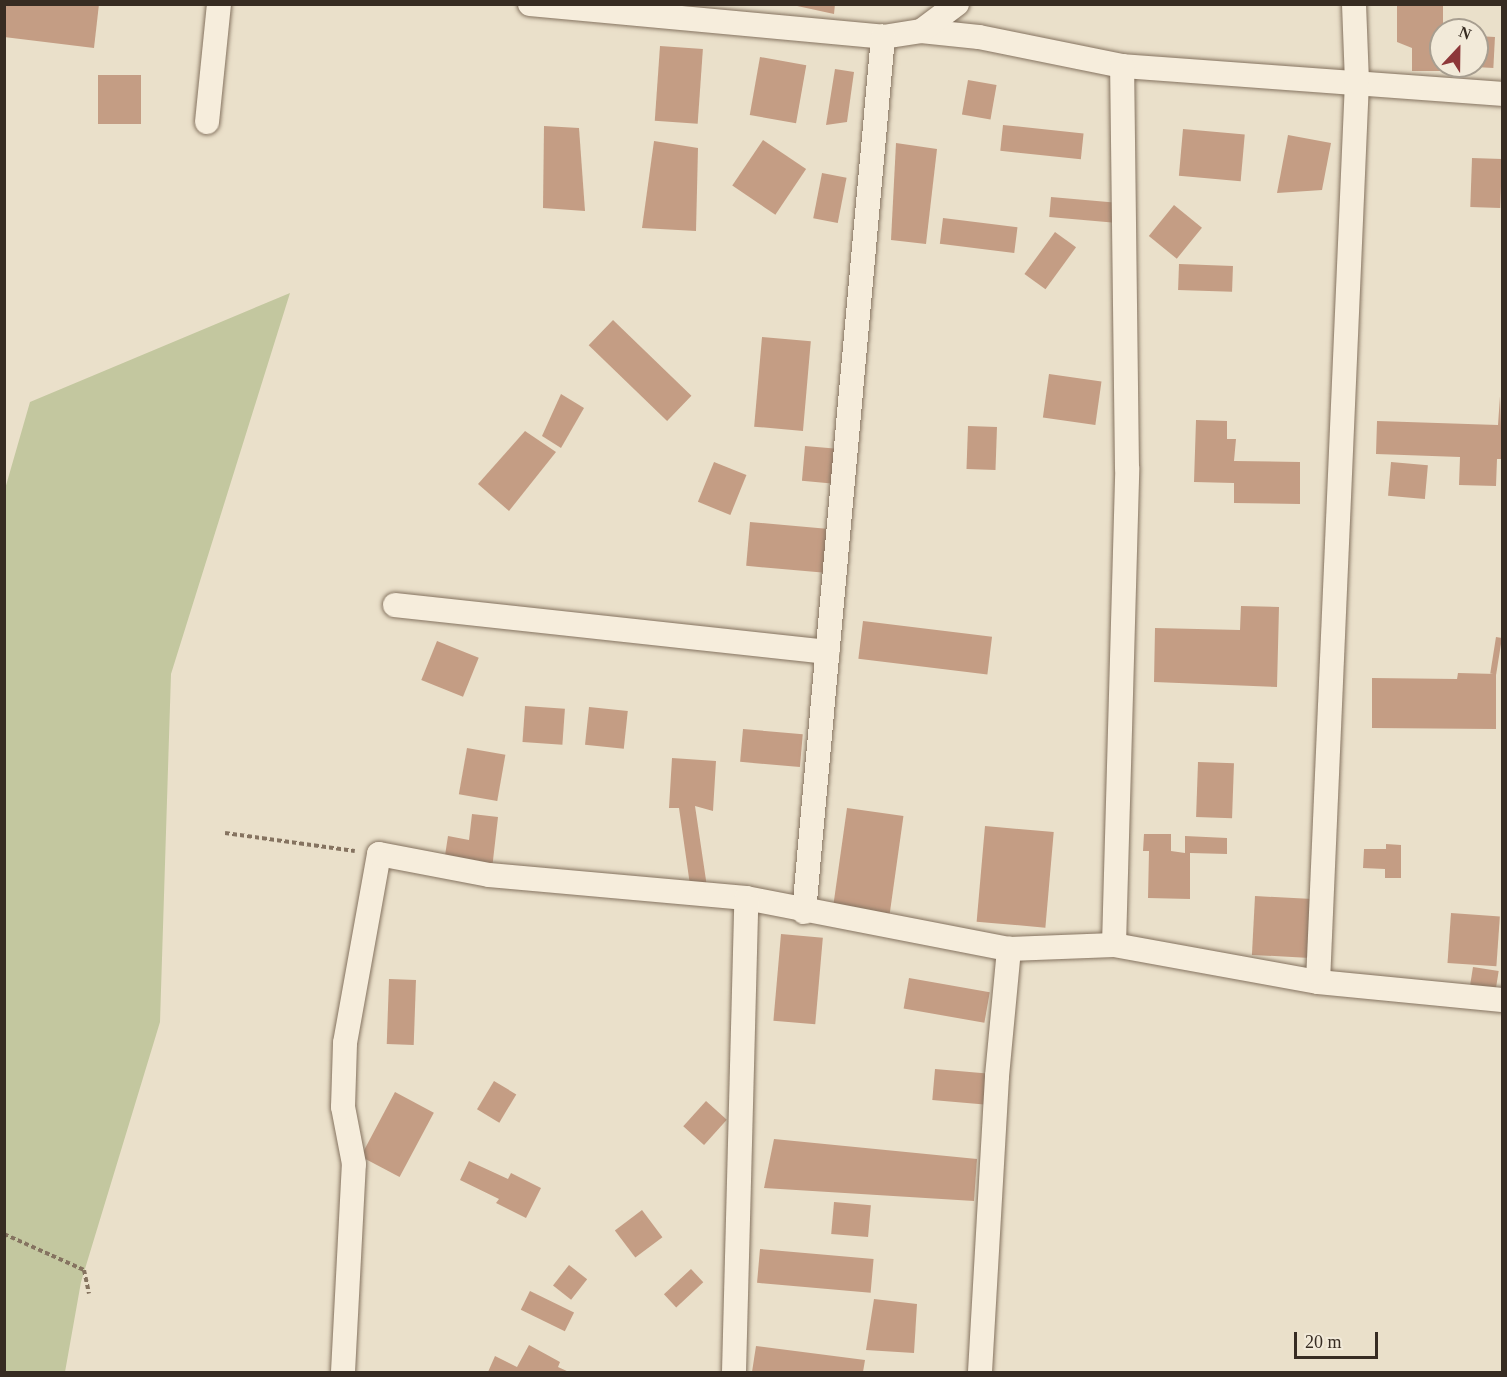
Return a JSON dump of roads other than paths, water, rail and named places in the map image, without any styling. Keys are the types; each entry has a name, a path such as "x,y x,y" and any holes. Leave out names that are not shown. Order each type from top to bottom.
{"street":[{"path":"207,122 219,4"},
{"path":"530,4 883,37 921,31 979,37 1122,66 1503,94"},
{"path":"921,31 957,4"},
{"path":"964,4 979,37"},
{"path":"1318,982 1357,82 1354,4"},
{"path":"804,912 883,37"},
{"path":"1114,945 1126,468 1122,66"},
{"path":"395,605 827,652"},
{"path":"344,1372 354,1164 343,1107 345,1043 379,854 489,875 746,898 804,912 1010,949 1114,945 1318,982 1503,1000"},
{"path":"734,1372 746,898"},
{"path":"980,1372 997,1076 1010,949"}]}
